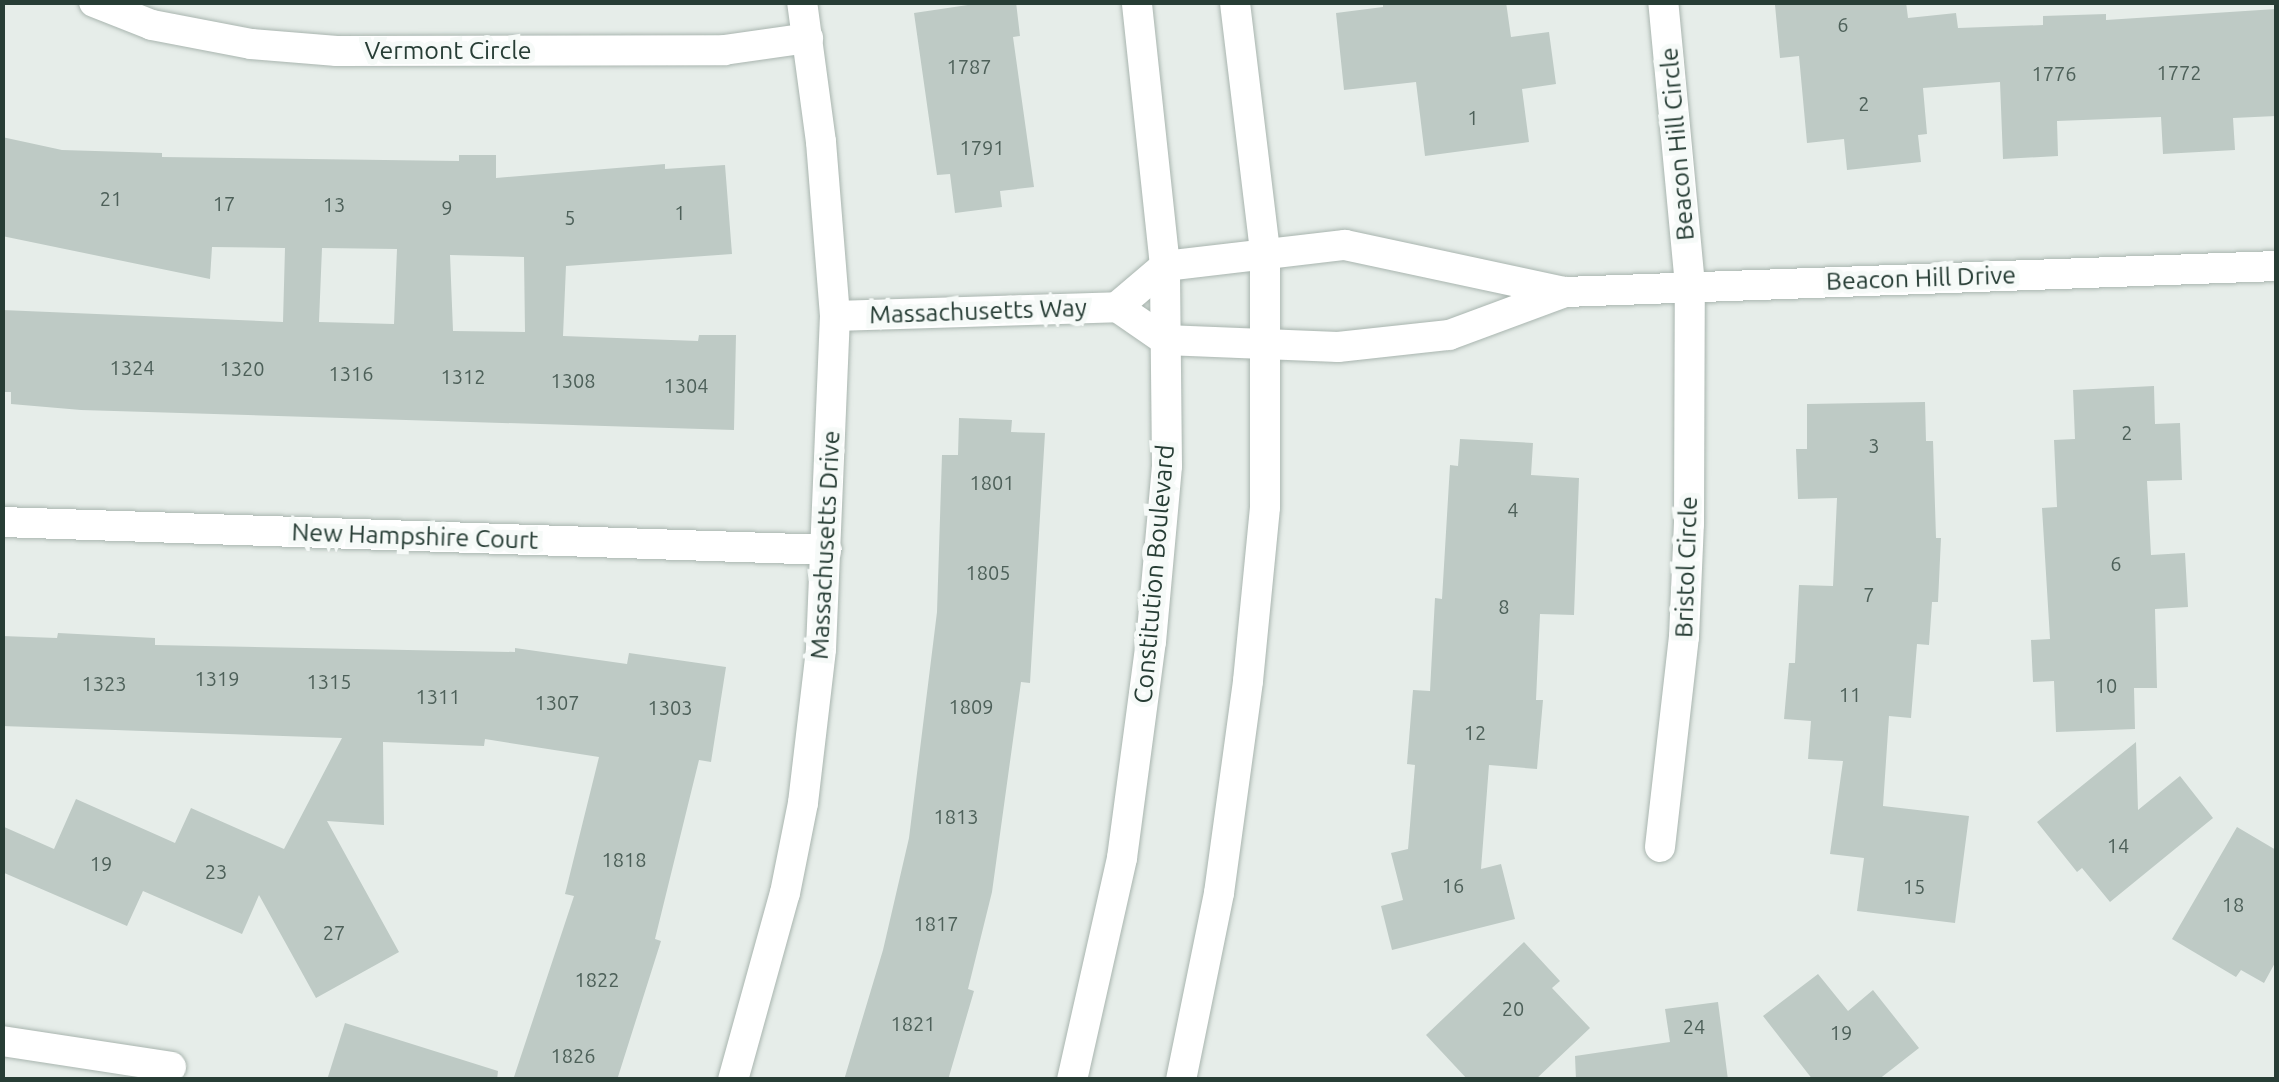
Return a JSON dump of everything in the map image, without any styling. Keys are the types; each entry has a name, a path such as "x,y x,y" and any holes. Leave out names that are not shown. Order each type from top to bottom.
{"street":[{"name":"Vermont Circle","path":"94,2 152,25 250,44 337,50 724,50 808,38"},
{"name":"Massachusetts Drive","path":"733,1080 759,995 802,803 821,649 835,316 802,2"},
{"name":"Constitution Boulevard","path":"1072,1080 1122,858 1151,642 1167,466 1165,266 1138,2"},
{"path":"1181,1080 1220,894 1248,681 1265,507 1266,251 1235,2"},
{"name":"Beacon Hill Circle","path":"1663,2 1690,285"},
{"name":"Beacon Hill Drive","path":"1165,266 1266,251 1345,245 1565,292 2276,266"},
{"name":"Massachusetts Way","path":"835,316 1117,307 1165,266"},
{"name":"Bristol Circle","path":"1660,847 1684,637 1690,524 1690,285"},
{"name":"Beacon Hill Drive","path":"1165,340 1338,348 1448,335 1565,292"},
{"path":"1117,307 1165,340"},
{"name":"New Hampshire Court","path":"2,522 827,550"},
{"path":"2,1040 171,1068"}],"building":[{"path":"988,2 1016,2 1020,36 1013,37 1034,187 1000,191 1002,207 955,213 950,174 937,175 914,13"},
{"path":"1383,2 1506,2 1511,37 1549,32 1556,84 1522,89 1529,142 1425,156 1416,82 1344,90 1336,13 1383,7"},
{"path":"1906,2 1908,18 1956,13 1958,28 2043,25 2043,16 2106,14 2106,20 2276,9 2276,116 2233,118 2235,150 2163,154 2161,117 2057,121 2058,156 2003,159 2000,82 1923,88 1927,134 1918,135 1921,162 1847,170 1844,139 1807,143 1799,56 1780,58 1775,5"},
{"path":"2,137 62,150 162,153 162,157 459,161 459,155 496,155 496,178 665,164 665,169 725,165 732,254 566,266 563,336 698,341 699,335 736,335 734,430 81,410 11,404 11,392 2,392 2,310 283,322 285,248 212,247 210,279 2,236","holes":["322,248 397,249 394,324 319,322","450,255 524,257 525,332 453,331"]},
{"path":"2154,386 2155,424 2180,423 2182,480 2147,481 2151,555 2185,553 2188,607 2155,609 2157,688 2134,688 2135,729 2056,732 2054,681 2033,682 2031,640 2050,639 2042,508 2057,507 2054,440 2075,439 2073,390"},
{"path":"1925,402 1926,441 1933,441 1936,538 1941,538 1938,602 1932,602 1929,645 1917,644 1911,718 1889,716 1883,806 1969,816 1955,923 1857,911 1864,858 1830,854 1843,761 1808,759 1811,721 1784,719 1789,663 1795,663 1799,585 1833,586 1837,498 1798,499 1796,449 1807,449 1807,404"},
{"path":"959,418 1012,420 1011,432 1045,433 1030,683 1021,682 992,892 968,989 974,991 948,1080 844,1080 883,950 909,838 937,612 942,455 958,455"},
{"path":"1460,439 1533,443 1531,475 1579,478 1574,615 1540,614 1536,700 1543,700 1537,769 1489,765 1481,869 1501,864 1515,919 1392,950 1381,906 1403,900 1391,853 1408,849 1415,765 1407,764 1413,690 1430,691 1435,598 1442,599 1450,465 1458,466"},
{"path":"58,633 155,638 155,645 515,652 515,648 627,664 629,653 726,667 711,762 699,760 655,939 661,941 617,1080 513,1080 574,896 565,894 599,757 485,739 484,746 383,742 384,825 327,821 399,952 316,998 259,895 242,934 143,891 127,926 2,872 2,826 54,849 76,799 175,843 191,808 284,849 342,738 2,726 2,636 57,638"},
{"path":"2136,742 2138,810 2180,776 2213,818 2110,902 2082,868 2077,872 2037,822"},
{"path":"2237,827 2276,850 2276,961 2264,983 2241,970 2236,977 2172,939"},
{"path":"1524,942 1560,981 1552,988 1590,1028 1535,1080 1468,1080 1426,1035"},
{"path":"1818,974 1848,1011 1873,990 1919,1048 1878,1080 1813,1080 1763,1016"},
{"path":"1718,1002 1728,1080 1576,1080 1575,1056 1670,1042 1665,1009"},
{"path":"345,1023 498,1071 497,1080 327,1080"}]}
